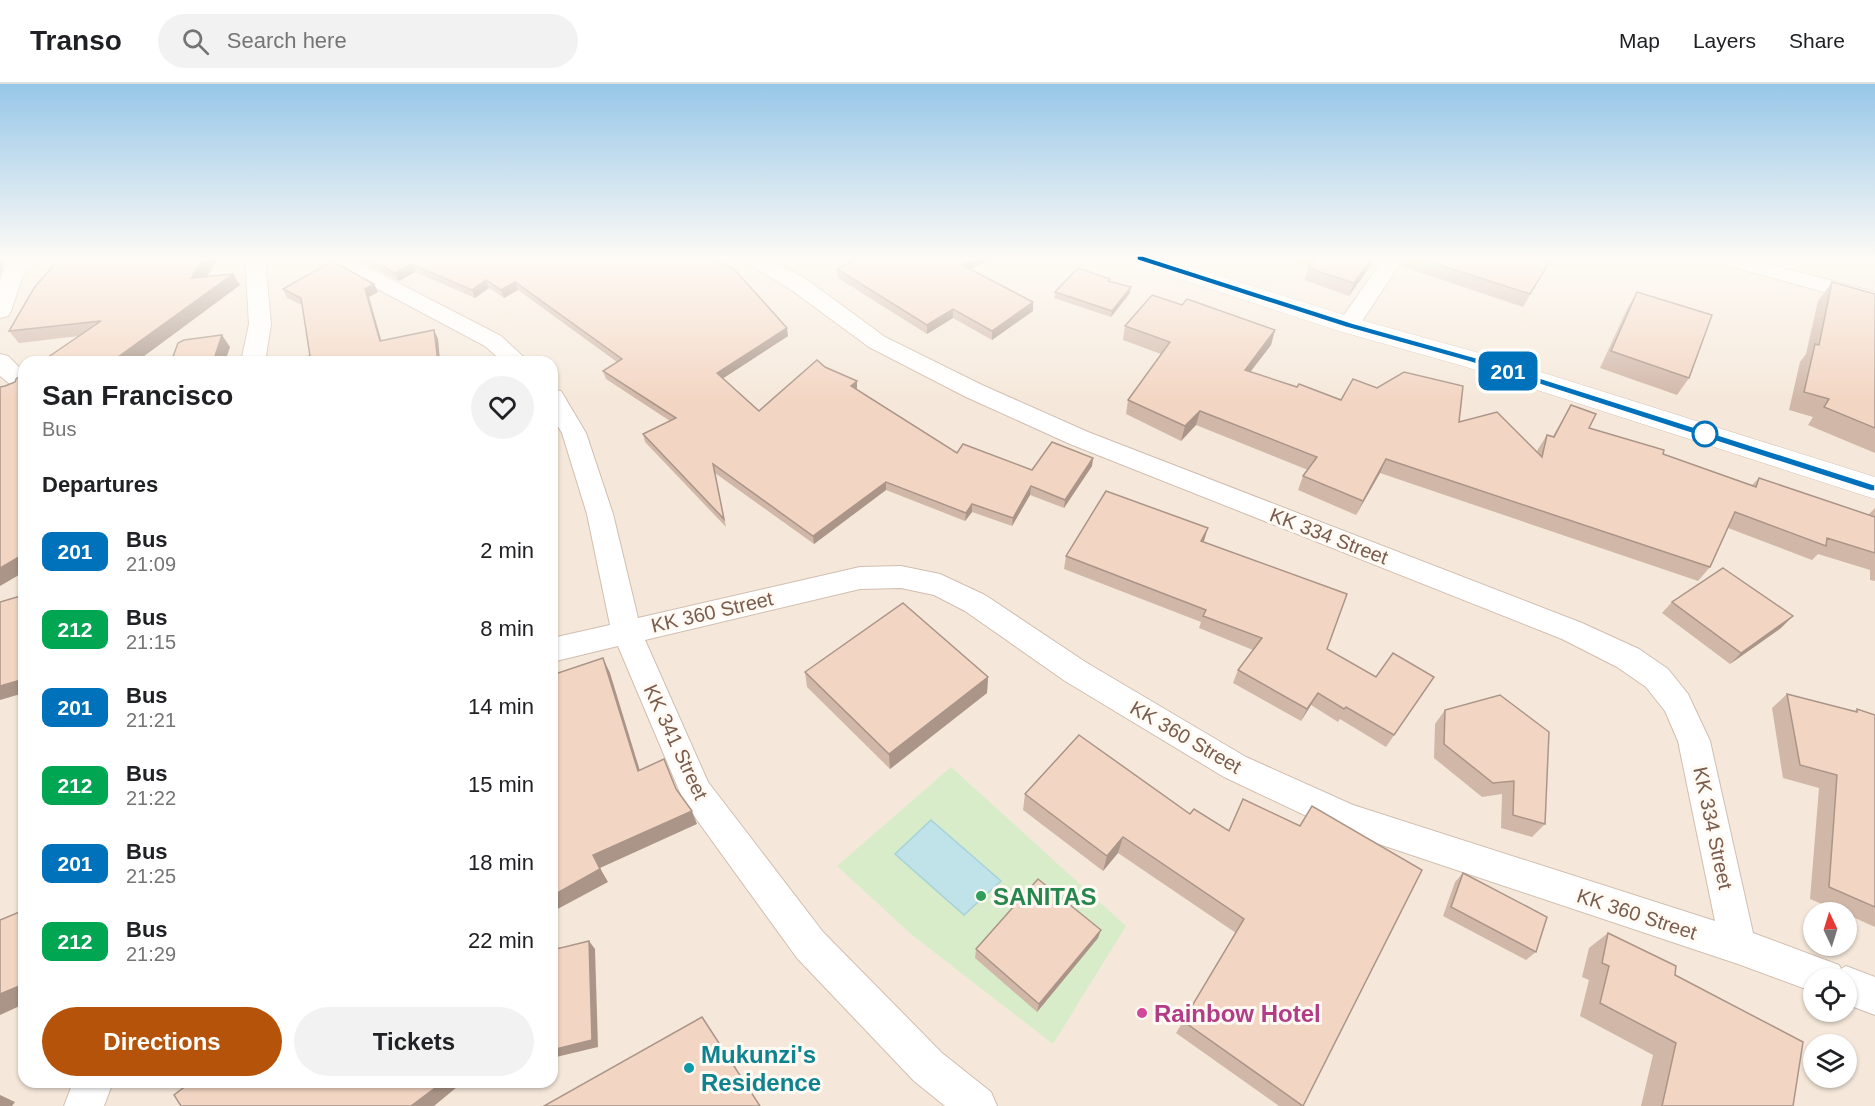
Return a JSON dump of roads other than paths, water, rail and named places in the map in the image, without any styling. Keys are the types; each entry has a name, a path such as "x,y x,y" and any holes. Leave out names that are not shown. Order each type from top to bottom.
{"street":[{"path":"255,356 260,343 260,306"},
{"path":"426,306 494,341 511,356"},
{"name":"KK 334 Street","path":"828,306 877,342 985,396 1079,438 1572,631 1628,658 1657,678 1677,703 1694,741 1738,946"},
{"path":"1288,306 1473,360 1875,488"},
{"path":"1348,325 1361,306"},
{"path":"0,361 18,379"},
{"name":"KK 341 Street","path":"558,407 574,433 600,514 626,631 696,792 810,945 928,1067 977,1106"},
{"name":"KK 360 Street","path":"558,648 860,579 901,577 940,585 975,603 1076,672 1235,767 1346,818 1738,946 1803,970"},
{"path":"1857,989 1875,996"},
{"path":"84,1106 91,1088"}],"water":[{"path":"931,820 1001,881 964,915 895,854"}],"place":[{"name":"SANITAS","path":"981,896"},
{"name":"Rainbow Hotel","path":"1142,1013"},
{"name":"Mukunzi's Residence","path":"689,1068"}]}
